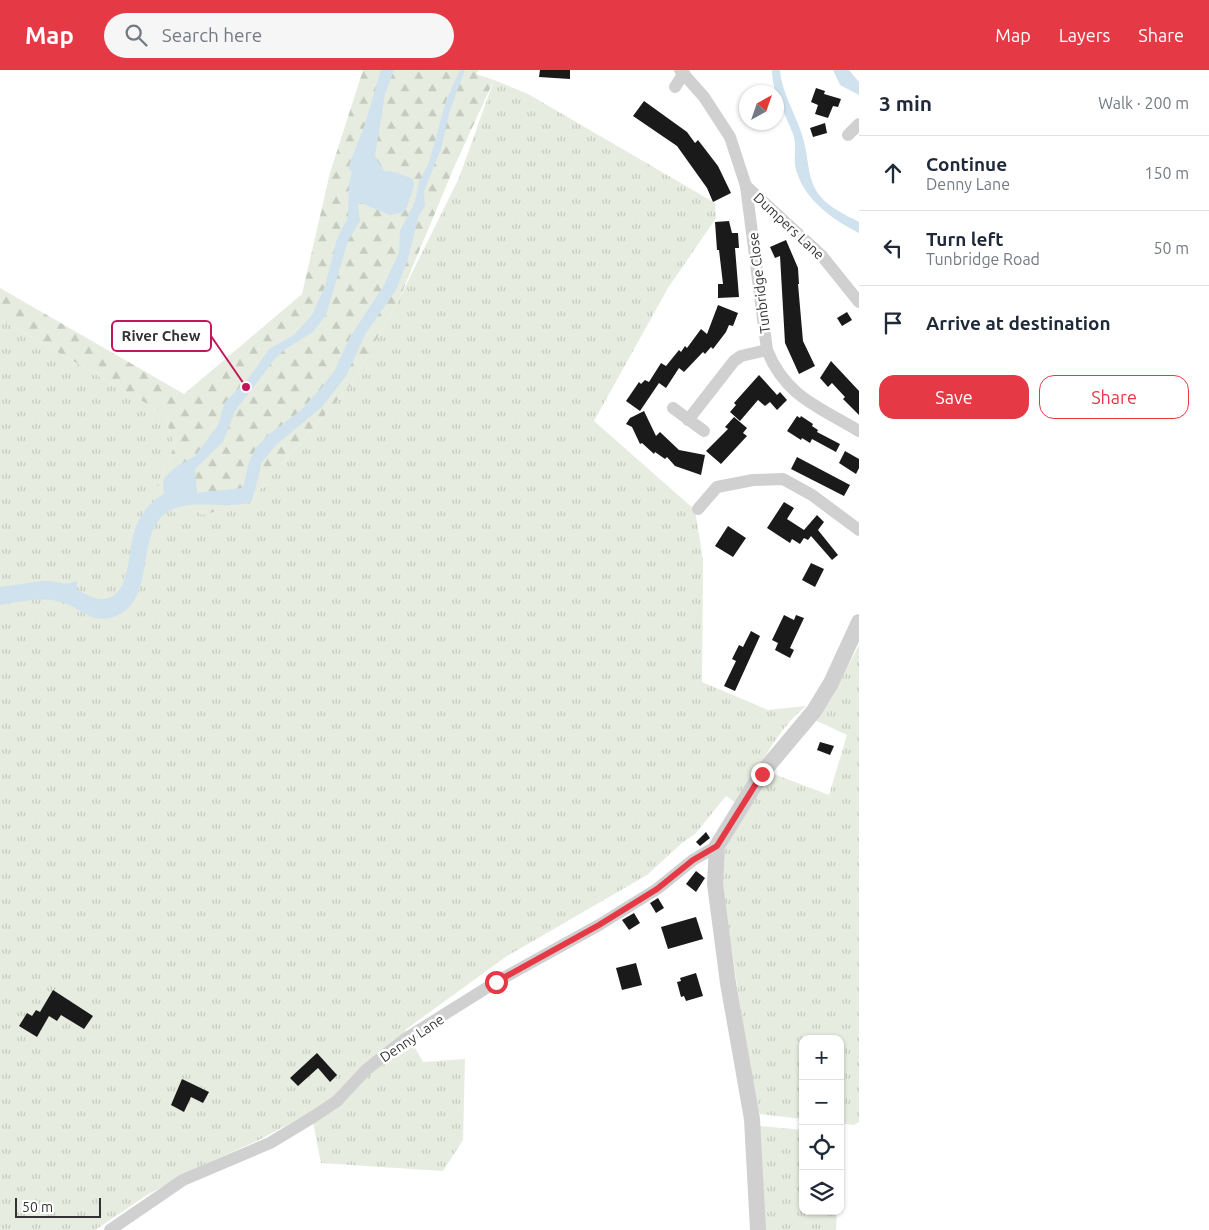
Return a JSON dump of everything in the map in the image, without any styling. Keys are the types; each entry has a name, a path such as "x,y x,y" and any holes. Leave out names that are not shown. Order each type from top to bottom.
{"street":[{"path":"675,87 682,72"},
{"name":"Dumpers Lane","path":"682,72 704,97 730,137 746,186 822,256 859,302"},
{"path":"848,135 859,124"},
{"name":"Tunbridge Close","path":"746,186 767,350 781,378 797,394 859,431"},
{"name":"Tunbridge Close","path":"688,420 734,360 742,356 767,350"},
{"path":"673,408 704,431"},
{"path":"698,509 717,487 753,480 783,479 812,495 859,530"},
{"path":"758,1230 752,1118 728,983 715,884 717,846 762,774 814,711 831,683 859,622"},
{"name":"Denny Lane","path":"110,1230 184,1180 270,1143 313,1117 337,1101 366,1070 406,1039 496,982 599,925 649,894 693,860 717,846"}],"green space":[{"path":"363,70 479,70 476,74 494,80 455,165 400,297 351,385 248,503 202,515 157,485 175,445 163,413 0,319 0,288 184,394 302,294 330,173"},
{"path":"494,80 528,94 715,203 716,218 668,288 594,421 695,510 703,560 702,682 768,710 806,706 795,716 777,739 737,804 726,796 695,834 682,843 647,875 507,956 405,1030 423,1062 465,1059 463,1140 443,1171 321,1163 311,1112 259,1140 195,1169 147,1195 95,1230 0,1230 0,319 163,413 175,445 157,485 248,503 351,385 400,297 459,178"},
{"path":"859,645 859,1122 854,1125 844,1124 844,1035 799,1035 799,1119 760,1114 756,1108 719,868 727,843 771,773 829,795 847,735 815,720 830,700"},
{"path":"758,1126 799,1130 799,1215 837,1215 836,1230 765,1230"}],"water":[{"path":"381,70 394,70 385,94 375,156 384,171 395,172 413,179 414,187 406,209 404,212 390,215 361,203 358,205 360,221 348,241 326,315 313,332 284,350 274,360 235,411 223,442 195,469 197,493 243,488 249,462 256,448 268,435 300,411 335,370 350,337 383,287 399,253 400,231 415,202 419,182 429,162 446,101 460,70 465,70 450,110 441,149 424,191 425,206 419,215 408,259 396,290 366,333 346,376 322,407 277,444 262,462 252,501 228,505 188,505 176,508 165,514 156,524 151,536 139,591 133,603 123,612 110,618 102,619 89,616 64,603 50,600 28,600 0,605 0,587 43,581 72,583 77,581 77,590 99,599 110,598 123,584 136,527 149,505 164,494 163,480 174,468 195,456 218,425 225,402 249,378 269,349 294,335 312,315 325,286 337,239 348,217 349,183 352,172 348,168 365,124"},
{"path":"772,70 780,70 783,85 774,85"},
{"path":"833,70 849,70 859,82 859,95 840,85"},
{"path":"784,89 803,136 810,173 817,191 829,205 859,222 859,233 828,214 804,187 798,177 795,165 794,138 784,112"}],"building":[{"path":"540,70 570,70 570,79 539,77"},
{"path":"816,88 825,91 824,94 841,99 838,107 833,106 828,118 815,114 818,105 811,102"},
{"path":"644,101 687,132 695,143 698,140 718,166 731,193 713,202 707,188 677,146 633,116"},
{"path":"825,123 827,133 813,137 810,128"},
{"path":"729,221 732,233 738,233 739,248 735,248 739,297 718,298 718,284 723,284 719,250 717,250 715,222"},
{"path":"786,240 798,268 803,341 815,366 799,374 785,343 780,256 775,258 770,247"},
{"path":"718,305 738,313 733,326 729,325 713,349 711,347 705,354 703,352 684,372 679,368 666,388 659,383 640,411 626,401 639,382 641,384 645,380 649,382 661,363 666,366 679,350 681,352 685,346 687,348 701,329 707,334"},
{"path":"847,312 852,320 842,326 837,318"},
{"path":"831,361 859,391 859,415 843,399 845,397 832,383 828,387 820,378"},
{"path":"759,375 777,395 780,392 787,400 777,410 770,402 765,406 758,400 740,421 730,412 736,405 734,403"},
{"path":"644,411 656,436 660,432 679,450 705,455 701,475 675,466 667,457 665,459 655,452 654,454 642,443 640,444 632,427 626,424 630,418"},
{"path":"797,416 800,418 801,416 813,424 812,426 818,430 817,432 840,444 836,452 812,439 810,443 802,438 801,440 787,431"},
{"path":"734,417 747,428 743,433 747,436 721,464 706,451 728,429 725,427"},
{"path":"845,451 859,459 859,468 856,474 839,463"},
{"path":"797,457 850,485 844,496 791,469"},
{"path":"784,502 794,508 787,519 804,530 817,515 824,522 818,530 838,555 832,560 811,536 808,540 804,538 800,544 792,539 790,543 767,528"},
{"path":"728,526 746,538 733,557 715,546"},
{"path":"811,563 824,569 815,587 802,580"},
{"path":"784,615 794,620 796,615 804,618 790,648 794,650 790,658 775,650 778,643 772,640"},
{"path":"751,631 760,636 735,691 724,686 736,661 732,659 739,645 743,647"},
{"path":"820,742 834,746 830,755 817,750"},
{"path":"706,832 710,838 700,846 696,842"},
{"path":"696,871 705,878 696,892 686,884"},
{"path":"658,898 664,908 656,913 650,903"},
{"path":"634,913 640,923 629,930 622,920"},
{"path":"696,917 703,939 668,949 661,927"},
{"path":"636,963 642,985 622,990 616,968"},
{"path":"696,973 703,996 686,1001 684,996 681,997 677,982 681,981 680,978"},
{"path":"53,990 93,1016 84,1029 61,1015 57,1021 49,1016 37,1037 19,1026 27,1013 32,1016 36,1010 40,1012"},
{"path":"317,1053 337,1075 330,1082 318,1068 298,1086 290,1078"},
{"path":"182,1079 209,1092 203,1103 191,1097 184,1112 171,1105"}],"place":[{"name":"River Chew","path":"246,387"}],"route":[{"path":"496,982 599,925 657,889 693,860 717,846 762,774"}]}
